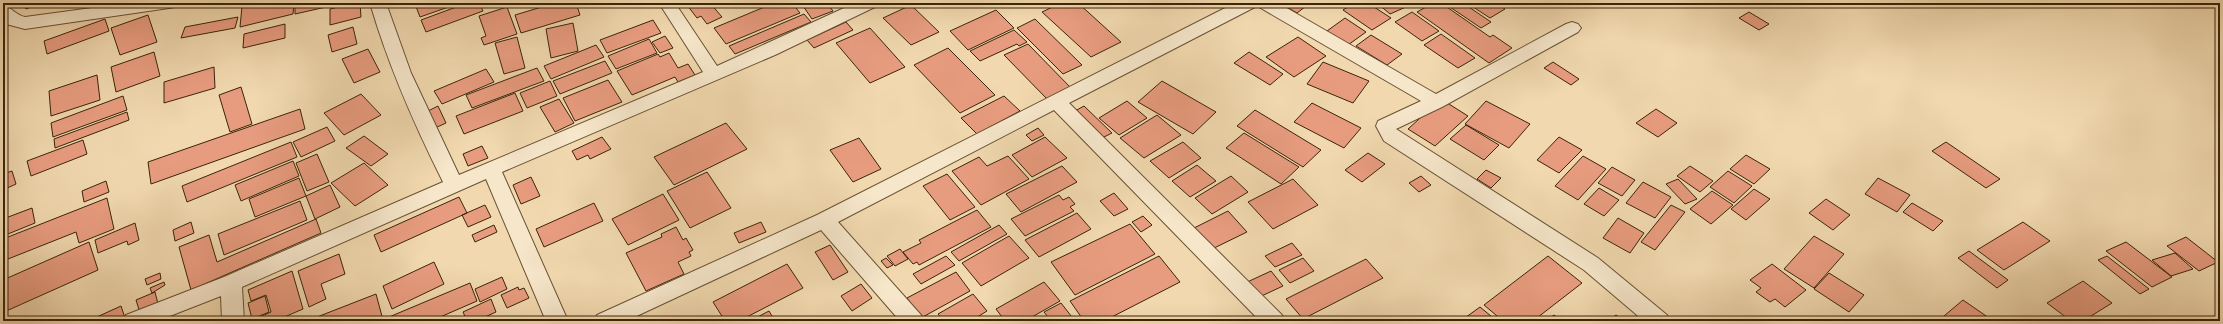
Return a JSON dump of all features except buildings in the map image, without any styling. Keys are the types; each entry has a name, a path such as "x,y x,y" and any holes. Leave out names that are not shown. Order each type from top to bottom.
{"street":[{"path":"3,11 12,20 31,23 169,3"},
{"path":"378,3 390,46 410,94 454,185"},
{"path":"668,3 714,75"},
{"path":"134,321 230,283 491,169 714,75 869,3"},
{"path":"605,321 824,220 1249,3"},
{"path":"1265,3 1436,102"},
{"path":"1572,28 1436,102 1386,126 1391,136 1591,264 1659,321"},
{"path":"1057,102 1274,321"},
{"path":"491,169 557,321"},
{"path":"824,220 913,321"},
{"path":"230,283 233,321"}]}
